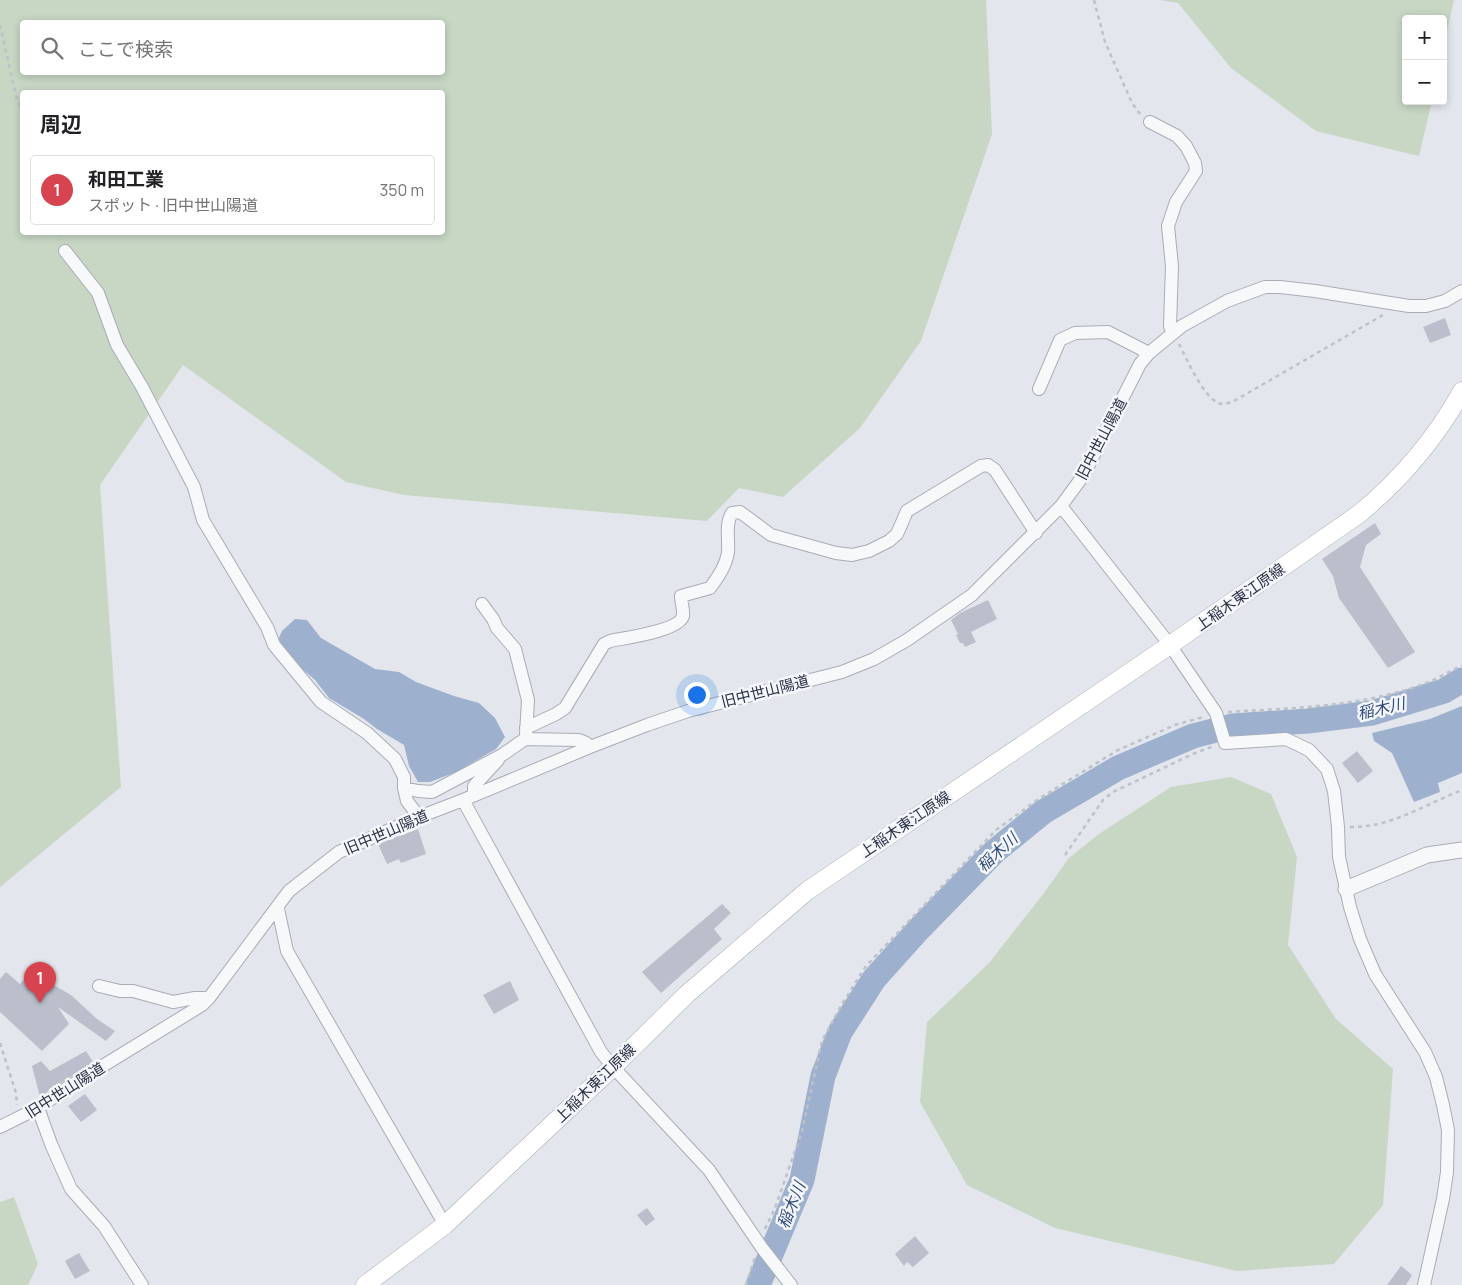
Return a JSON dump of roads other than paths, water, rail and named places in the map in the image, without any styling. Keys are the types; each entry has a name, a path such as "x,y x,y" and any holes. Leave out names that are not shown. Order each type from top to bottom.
{"main road":[{"name":"上稲木東江原線","path":"364,1285 445,1226 688,994 807,891 1170,645 1358,514 1386,491 1413,461 1453,408 1462,391"}],"street":[{"path":"1150,122 1178,136 1195,163 1196,171 1176,202 1168,226 1172,266 1170,326 1172,332"},
{"path":"65,251 98,292 117,346 142,387 194,488 203,520 267,627 274,645 321,702 367,733 395,759 404,777 407,801 419,817"},
{"name":"旧中世山陽道","path":"5,1125 38,1108 128,1050 195,1010 209,998 278,909 289,891 339,852 590,747 688,711 842,672 874,659 908,640 972,595 1061,506 1083,476 1140,364 1172,332 1227,301 1265,287 1316,291 1409,306 1426,306 1445,301 1462,292"},
{"path":"1039,389 1060,340 1076,333 1108,332 1149,353"},
{"path":"791,1285 709,1170 601,1052 469,798 474,786 502,754 526,734 565,708 604,644 659,630 679,622 682,616 681,596 710,588 721,572 728,554 728,519 732,513 740,512 770,535 836,553 852,555 870,551 889,541 897,534 908,511 981,466 988,465 995,470 1036,533"},
{"path":"1061,506 1170,645 1216,715 1224,741 1286,739 1310,750 1327,769 1334,791 1340,857 1346,888 1360,939 1375,974 1425,1052 1436,1077 1448,1130 1447,1172 1443,1199 1424,1285"},
{"path":"482,604 493,618 497,628 515,649 528,700 526,734 533,741 579,740 590,747"},
{"path":"404,788 432,792 502,754"},
{"path":"1346,888 1427,855 1462,850"},
{"path":"278,909 287,951 445,1226"},
{"path":"98,986 120,991 133,991 174,1002 195,998 209,998"},
{"path":"38,1108 51,1144 71,1189 104,1226 142,1285"}],"water":[{"path":"295,619 307,620 321,638 375,669 399,672 416,682 479,703 495,718 505,737 496,749 456,772 430,782 418,782 409,766 404,745 329,698 315,680 292,660 278,640 282,631"},
{"path":"1462,706 1462,773 1438,783 1440,792 1414,802 1392,753 1374,741 1372,733 1430,719"}],"waterway":[{"name":"稲木川","path":"758,1285 802,1180 823,1076 840,1032 874,979 919,929 994,852 1043,812 1118,768 1193,736 1232,726 1308,721 1372,713 1444,691 1462,680"}],"place":[{"name":"和田工業","path":"40,1003"}]}
